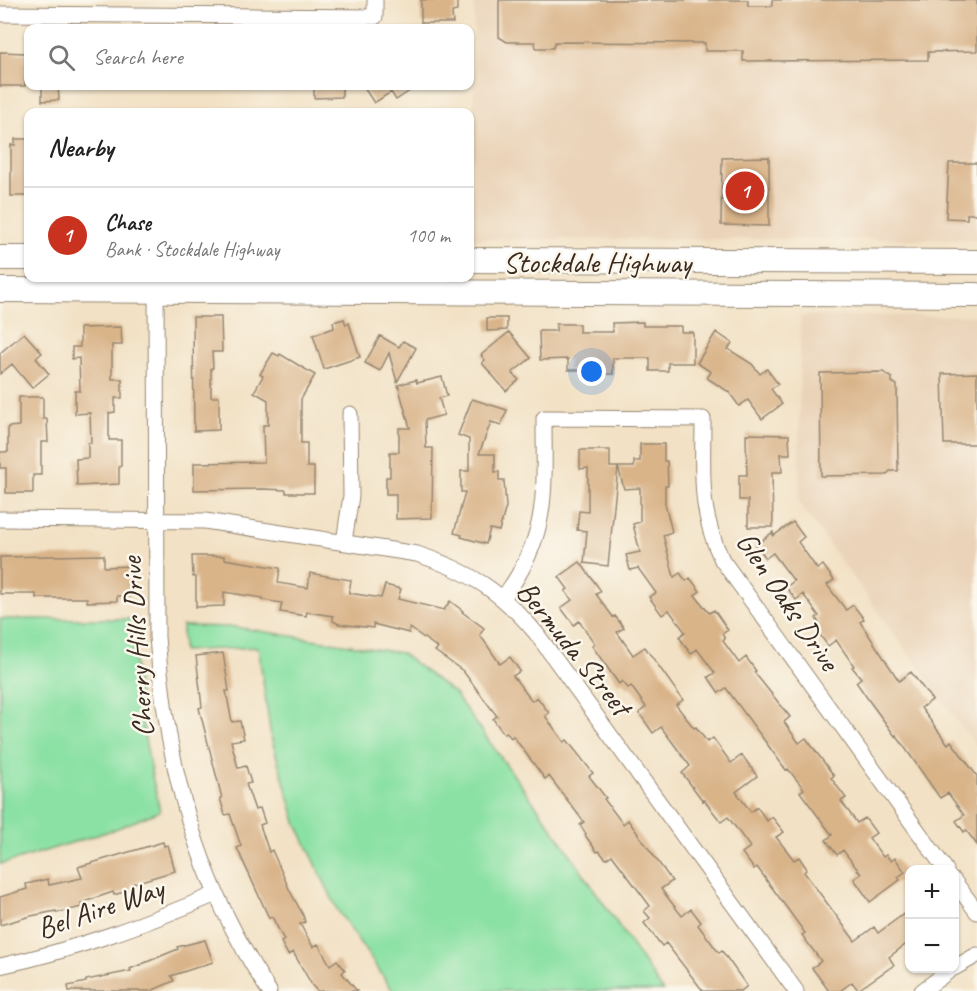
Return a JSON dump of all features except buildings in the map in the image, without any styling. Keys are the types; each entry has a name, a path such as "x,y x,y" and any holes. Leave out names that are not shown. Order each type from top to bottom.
{"main road":[{"path":"0,258 24,258"},
{"name":"Stockdale Highway","path":"474,261 977,262"},
{"name":"Stockdale Highway","path":"0,290 156,284 977,295"}],"street":[{"path":"0,14 375,17 375,0"},
{"name":"Cherry Hills Drive","path":"156,284 157,638 160,686 167,733 190,826 216,894 234,931 269,991"},
{"path":"344,542 351,496 350,414"},
{"name":"Glen Oaks Drive","path":"503,598 525,563 538,532 543,498 544,418 703,419 703,501 706,522 722,560 942,865"},
{"name":"Bermuda Street","path":"0,519 204,520 417,554 441,561 467,573 503,598 536,633 796,991"},
{"path":"959,888 977,912"},
{"name":"Bel Aire Way","path":"0,966 31,960 93,942 216,894"},
{"path":"959,965 977,955"},
{"path":"922,991 947,973"}],"shaded area":[{"path":"474,0 977,0 977,239 474,239"},
{"path":"800,316 977,316 977,748 799,503"}],"green space":[{"path":"0,619 132,619 141,716 160,811 113,830 0,864"},
{"path":"182,626 234,627 401,653 454,693 558,836 663,991 393,991 337,909 296,822 271,737 258,647 183,651"}],"place":[{"name":"Chase","path":"745,191"}]}
